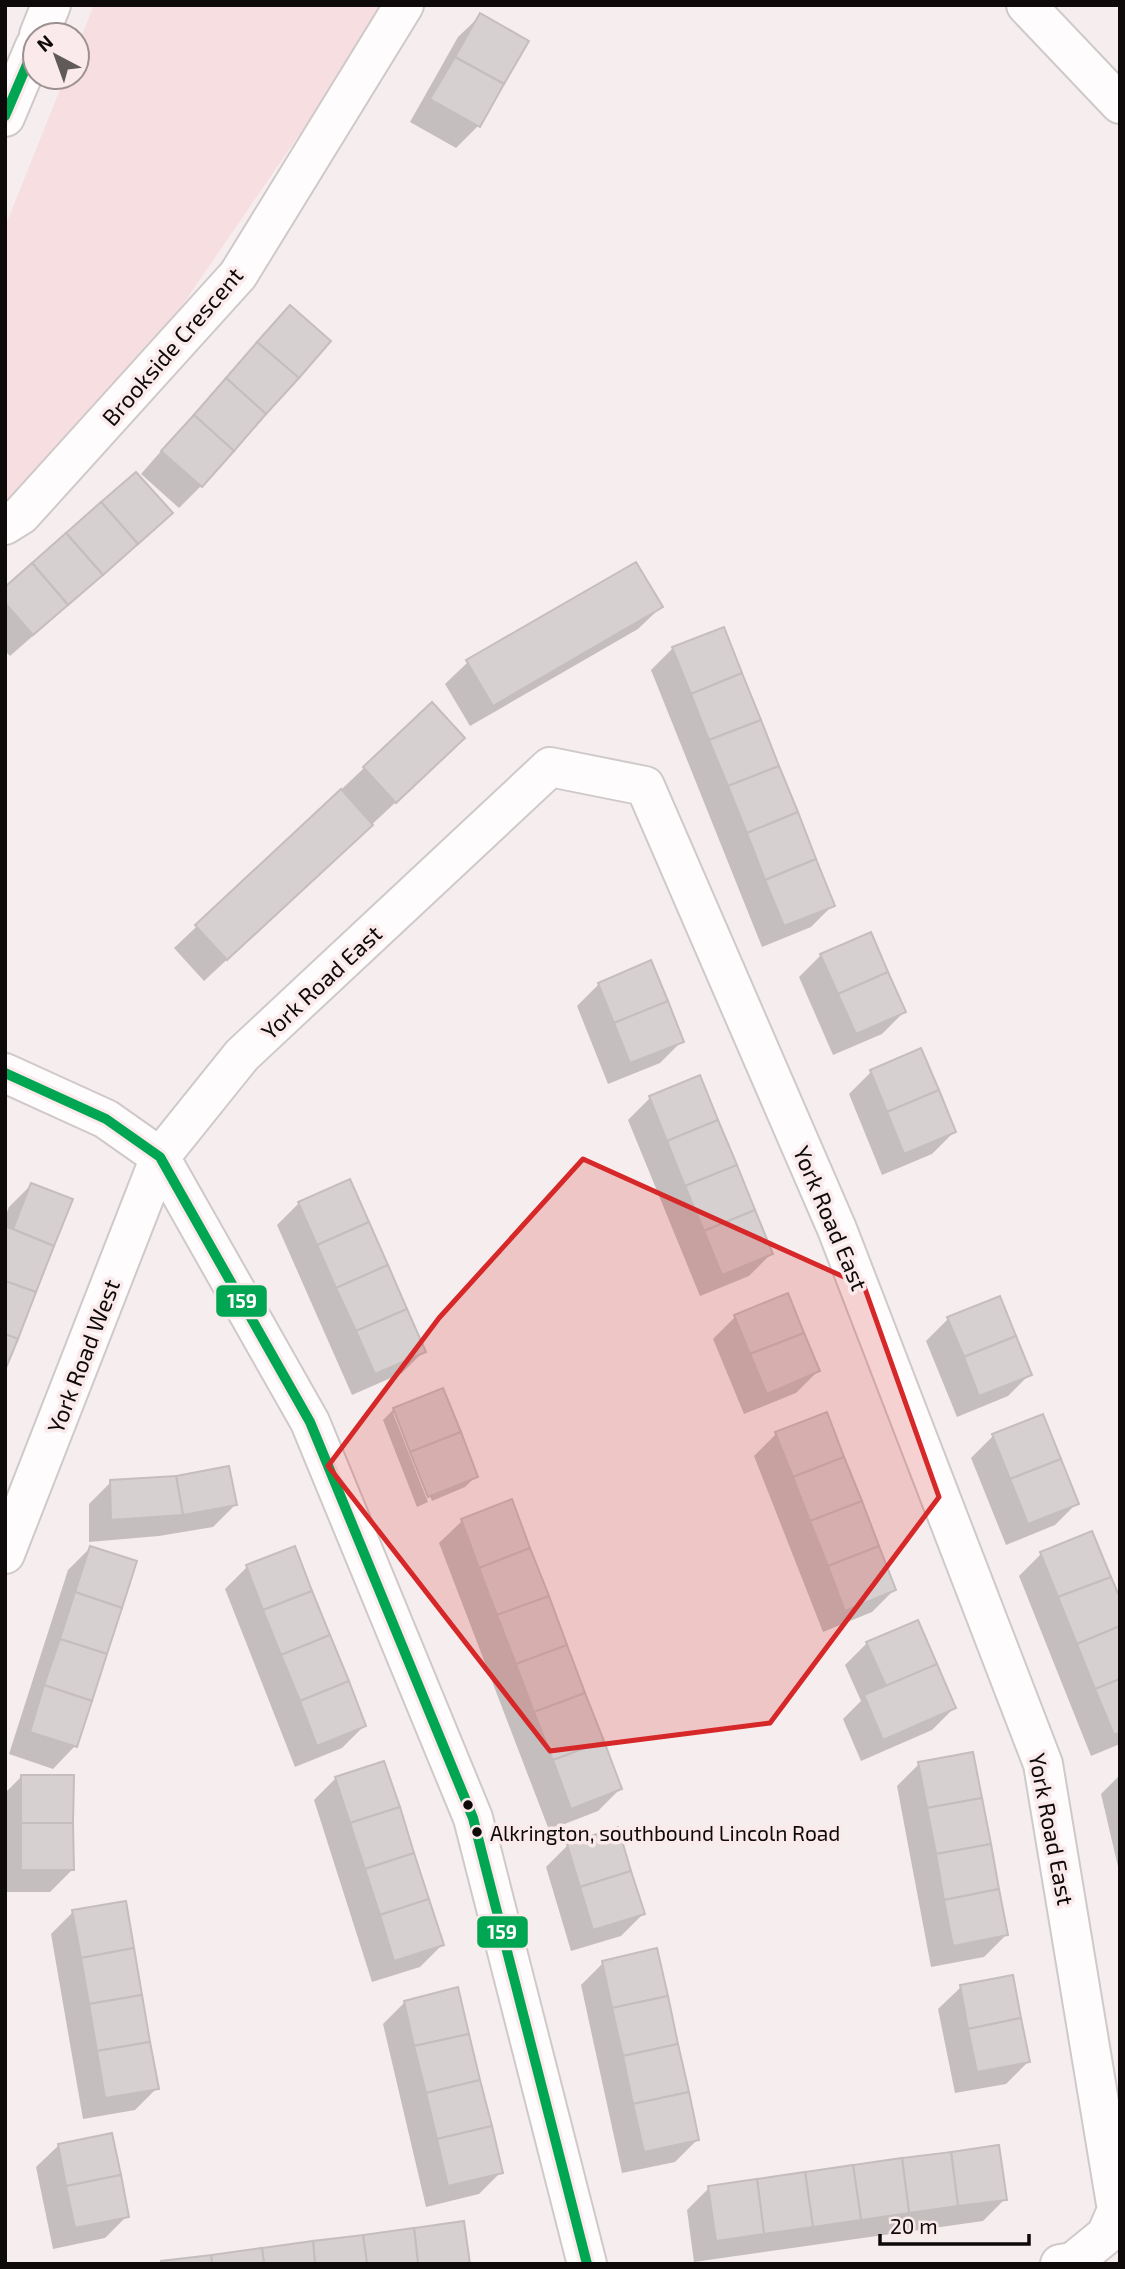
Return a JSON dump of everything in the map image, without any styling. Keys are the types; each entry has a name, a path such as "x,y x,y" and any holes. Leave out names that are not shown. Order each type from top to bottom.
{"street":[{"name":"Brookside Crescent","path":"5,525 21,515 238,275 404,5"},
{"path":"1026,5 1120,104"},
{"path":"5,117 21,79"},
{"name":"York Road East","path":"160,1157 242,1055 550,767 645,786 837,1229 1044,1764 1117,2210 1106,2235 1073,2262 1060,2264"},
{"path":"5,1073 106,1119 160,1157 310,1422 473,1818 587,2264"},
{"name":"York Road West","path":"5,1554 160,1157"}],"highlighted area":[{"path":"583,1159 864,1286 939,1497 770,1723 550,1751 328,1466 439,1318"}],"shaded area":[{"path":"94,5 388,5 162,335 5,506 5,227 59,91 91,91 91,21 88,21"}],"building":[{"path":"480,13 529,41 504,84 455,57"},
{"path":"455,57 504,84 480,127 430,99"},
{"path":"290,305 331,341 299,378 257,342"},
{"path":"257,342 299,378 266,414 226,378"},
{"path":"226,378 266,414 234,451 194,415"},
{"path":"194,415 234,451 202,487 161,451"},
{"path":"136,472 173,513 138,544 101,502"},
{"path":"101,502 138,544 103,575 66,533"},
{"path":"66,533 103,575 68,605 32,563"},
{"path":"636,562 663,607 493,706 466,660"},
{"path":"32,563 68,605 33,635 5,603 5,587"},
{"path":"724,627 742,673 691,694 672,647"},
{"path":"742,673 761,720 709,740 691,694"},
{"path":"432,702 465,738 396,803 363,767"},
{"path":"761,720 779,766 728,786 709,740"},
{"path":"779,766 798,812 747,833 728,786"},
{"path":"341,789 373,825 227,960 195,925"},
{"path":"798,812 816,859 765,880 747,833"},
{"path":"816,859 835,906 784,926 765,880"},
{"path":"871,932 888,972 838,994 820,954"},
{"path":"651,960 668,1001 614,1023 598,983"},
{"path":"888,972 906,1012 856,1034 838,994"},
{"path":"668,1001 684,1042 630,1063 614,1023"},
{"path":"921,1048 939,1090 887,1112 870,1070"},
{"path":"700,1075 718,1120 667,1141 649,1096"},
{"path":"939,1090 956,1132 904,1154 887,1112"},
{"path":"718,1120 737,1165 685,1186 667,1141"},
{"path":"737,1165 755,1210 704,1231 685,1186"},
{"path":"350,1179 369,1222 317,1245 298,1202"},
{"path":"31,1183 73,1199 54,1246 13,1229"},
{"path":"755,1210 773,1254 722,1275 704,1231"},
{"path":"369,1222 388,1265 336,1288 317,1245"},
{"path":"5,1226 54,1246 36,1292 5,1281"},
{"path":"388,1265 407,1309 356,1331 336,1288"},
{"path":"5,1281 36,1292 18,1339 5,1334"},
{"path":"788,1293 804,1333 750,1354 734,1315"},
{"path":"1000,1296 1016,1336 964,1357 947,1317"},
{"path":"407,1309 426,1352 375,1374 356,1331"},
{"path":"804,1333 820,1371 767,1394 750,1354"},
{"path":"5,1334 18,1339 5,1370"},
{"path":"1016,1336 1032,1375 979,1396 964,1357"},
{"path":"443,1388 461,1432 410,1452 393,1408"},
{"path":"827,1412 844,1457 793,1477 775,1432"},
{"path":"1043,1414 1061,1459 1010,1479 992,1434"},
{"path":"461,1432 478,1477 428,1497 410,1452"},
{"path":"844,1457 862,1501 810,1521 793,1477"},
{"path":"1061,1459 1079,1504 1028,1524 1010,1479"},
{"path":"229,1466 237,1505 183,1515 176,1476"},
{"path":"176,1476 183,1515 111,1520 110,1480"},
{"path":"512,1499 530,1548 479,1568 461,1519"},
{"path":"862,1501 879,1546 828,1566 810,1521"},
{"path":"1092,1531 1111,1577 1058,1597 1040,1552"},
{"path":"90,1546 137,1561 122,1608 75,1592"},
{"path":"295,1546 312,1591 263,1610 246,1565"},
{"path":"879,1546 896,1590 845,1611 828,1566"},
{"path":"530,1548 549,1596 497,1615 479,1568"},
{"path":"1111,1577 1120,1598 1120,1626 1077,1644 1058,1597"},
{"path":"312,1591 330,1635 281,1655 263,1610"},
{"path":"75,1592 122,1608 107,1654 60,1639"},
{"path":"549,1596 567,1645 516,1664 497,1615"},
{"path":"918,1620 937,1664 886,1686 866,1642"},
{"path":"1120,1626 1120,1679 1095,1689 1077,1644"},
{"path":"330,1635 349,1681 300,1701 281,1655"},
{"path":"60,1639 107,1654 92,1701 44,1685"},
{"path":"567,1645 585,1693 534,1712 516,1664"},
{"path":"937,1664 956,1708 883,1740 864,1695"},
{"path":"1120,1679 1120,1732 1114,1735 1095,1689"},
{"path":"349,1681 366,1726 317,1746 300,1701"},
{"path":"44,1685 92,1701 77,1747 30,1732"},
{"path":"585,1693 604,1741 553,1760 534,1712"},
{"path":"604,1741 622,1789 571,1809 553,1760"},
{"path":"973,1752 982,1798 927,1808 918,1762"},
{"path":"384,1761 400,1807 350,1823 335,1777"},
{"path":"21,1775 74,1775 73,1823 21,1823"},
{"path":"982,1798 991,1844 936,1854 927,1808"},
{"path":"400,1807 414,1853 365,1869 350,1823"},
{"path":"21,1823 73,1823 74,1870 21,1870"},
{"path":"618,1827 631,1871 580,1887 567,1844"},
{"path":"991,1844 999,1889 944,1900 936,1854"},
{"path":"414,1853 429,1899 380,1915 365,1869"},
{"path":"631,1871 645,1914 593,1930 580,1887"},
{"path":"999,1889 1008,1935 953,1946 944,1900"},
{"path":"429,1899 444,1945 394,1961 380,1915"},
{"path":"126,1901 134,1948 81,1958 72,1910"},
{"path":"134,1948 142,1995 89,2004 81,1958"},
{"path":"657,1948 668,1996 612,2008 602,1961"},
{"path":"1013,1975 1021,2018 968,2029 960,1985"},
{"path":"458,1987 469,2034 414,2046 404,2001"},
{"path":"142,1995 150,2042 97,2051 89,2004"},
{"path":"668,1996 678,2044 623,2056 612,2008"},
{"path":"1021,2018 1030,2062 977,2072 968,2029"},
{"path":"469,2034 480,2080 426,2093 414,2046"},
{"path":"150,2042 159,2089 105,2098 97,2051"},
{"path":"678,2044 689,2092 633,2104 623,2056"},
{"path":"480,2080 492,2126 437,2139 426,2093"},
{"path":"689,2092 699,2140 644,2152 633,2104"},
{"path":"492,2126 503,2173 448,2186 437,2139"},
{"path":"112,2133 121,2175 66,2186 58,2144"},
{"path":"999,2145 1007,2200 958,2206 951,2152"},
{"path":"951,2152 958,2206 909,2213 902,2158"},
{"path":"902,2158 909,2213 861,2220 853,2165"},
{"path":"853,2165 861,2220 813,2227 805,2172"},
{"path":"805,2172 813,2227 764,2234 757,2179"},
{"path":"121,2175 129,2217 75,2228 66,2186"},
{"path":"757,2179 764,2234 716,2241 708,2186"},
{"path":"464,2221 470,2264 418,2264 414,2228"},
{"path":"414,2228 418,2264 367,2264 363,2235"},
{"path":"363,2235 367,2264 315,2264 313,2241"},
{"path":"313,2241 315,2264 264,2264 262,2248"},
{"path":"262,2248 264,2264 212,2264 211,2255"},
{"path":"211,2255 212,2264 161,2264 161,2261"}],"transit line":[{"name":"159","path":"5,116 21,79"},
{"name":"159","path":"5,1073 106,1119 160,1157 310,1422 473,1818 587,2264"}],"place":[{"name":"Alkrington, southbound Lincoln Road","path":"477,1832"}]}
